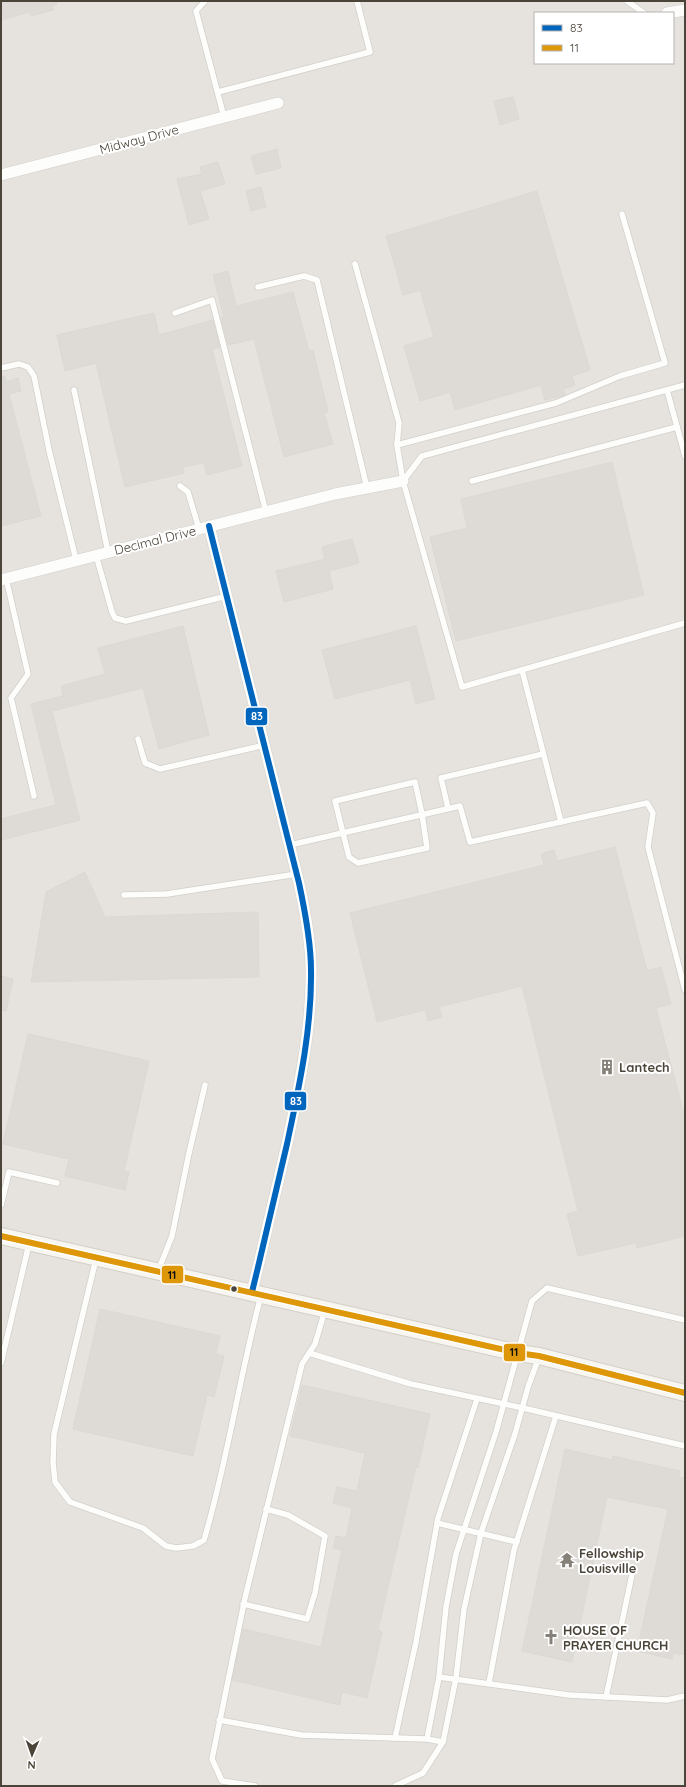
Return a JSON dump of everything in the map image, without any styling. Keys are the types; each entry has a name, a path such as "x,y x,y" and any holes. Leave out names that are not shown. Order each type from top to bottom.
{"street":[{"path":"673,12 685,10"},
{"name":"Midway Drive","path":"1,175 278,103"},
{"name":"Decimal Drive","path":"3,579 335,494 403,480"},
{"path":"204,528 226,596 290,845 306,917 311,969 308,1029 256,1293"},
{"path":"1,1236 518,1353 539,1356 685,1393"}],"lane":[{"path":"205,1 196,11 224,117"},
{"path":"218,92 370,52 358,1"},
{"path":"627,1 643,12"},
{"path":"398,445 556,403 620,376 665,363 622,214"},
{"path":"355,264 399,423 398,445 403,480 462,687 685,623"},
{"path":"258,287 304,276 317,280 367,488"},
{"path":"175,313 212,300 266,512"},
{"path":"1,368 19,364 28,367 34,376 49,450 76,560"},
{"path":"403,480 422,456 685,385"},
{"path":"74,390 108,552"},
{"path":"667,390 685,456"},
{"path":"472,481 677,427"},
{"path":"180,486 188,492 204,528"},
{"path":"96,555 115,618 126,621 226,596"},
{"path":"3,579 28,674 12,698 34,796"},
{"path":"522,670 561,822"},
{"path":"138,739 145,763 160,769 265,745"},
{"path":"448,808 441,778 543,754"},
{"path":"414,782 422,814 427,848 358,863 349,857 343,833 335,801 414,782"},
{"path":"290,845 460,806 470,842 647,803 653,813 648,847 685,990"},
{"path":"124,895 168,894 297,874"},
{"path":"158,1271 172,1236 205,1085"},
{"path":"1,1205 9,1172 57,1183"},
{"path":"1,1362 30,1242"},
{"path":"96,1257 54,1434 53,1463 55,1482 70,1502 143,1528 166,1546 176,1548 193,1546 204,1540 215,1502 248,1345 256,1293"},
{"path":"427,1739 439,1677 450,1580 464,1528 504,1404 532,1301 547,1288 685,1320"},
{"path":"255,1786 222,1781 212,1759 244,1604 302,1364 315,1344 325,1309"},
{"path":"309,1353 411,1384 523,1408 685,1446"},
{"path":"395,1786 423,1773 443,1742 456,1678 464,1609 481,1534 539,1356"},
{"path":"394,1738 416,1642 438,1523 477,1399"},
{"path":"488,1684 517,1542 556,1416"},
{"path":"244,1604 308,1619 315,1593 325,1536 288,1515 266,1509"},
{"path":"438,1523 464,1528 481,1534 517,1542"},
{"path":"606,1697 633,1570"},
{"path":"439,1677 456,1678 569,1695 667,1700 685,1696"},
{"path":"220,1720 301,1735 427,1739 443,1742"}],"shaded area":[{"path":"1,1 685,1 685,1786 1,1786"},
{"path":"547,731 552,754 535,759 536,771 456,793 452,781 436,784 428,758"},
{"path":"418,761 442,862 367,880 363,871 356,871 348,867 343,861 324,784","holes":["411,822 419,827 421,839 416,842 413,840 411,831 356,844 359,855 359,857 356,857 352,842 353,837"]},
{"path":"623,792 631,829 555,848 544,811"},
{"path":"685,811 685,1001 642,826"},
{"path":"562,1270 598,1278 596,1291 661,1306 664,1303 665,1295 685,1299 685,1338 554,1308"}],"building":[{"path":"1,1 57,1 57,4 52,6 54,10 31,16 29,12 1,20"},
{"path":"513,97 519,119 500,125 494,101"},
{"path":"277,149 281,168 256,174 251,156"},
{"path":"218,162 225,184 200,191 209,219 189,225 177,179 202,174 200,167"},
{"path":"261,187 266,207 251,211 246,191"},
{"path":"537,191 590,370 572,376 575,385 563,389 565,395 545,400 541,385 455,410 450,392 420,401 404,346 434,337 420,290 403,295 386,236"},
{"path":"228,271 236,306 293,292 309,351 313,350 328,412 324,413 333,444 284,457 254,339 228,345 221,318 224,317 213,275"},
{"path":"154,313 159,335 213,320 220,347 212,349 242,466 207,475 204,463 183,467 184,473 125,487 96,363 65,371 57,335"},
{"path":"5,376 6,382 18,378 21,391 9,394 41,516 1,526 1,377"},
{"path":"612,462 644,595 456,641 430,537 467,528 461,499"},
{"path":"352,539 359,563 329,571 333,589 284,602 276,571 325,559 322,547"},
{"path":"183,626 209,735 159,749 143,688 52,711 80,820 1,840 1,819 56,805 31,704 63,696 61,686 105,674 98,648"},
{"path":"416,626 435,699 416,704 410,680 335,699 322,650"},
{"name":"Lantech","path":"615,847 647,971 661,967 671,1004 656,1008 685,1118 685,1236 637,1248 636,1243 578,1256 567,1214 578,1211 522,986 439,1007 442,1017 428,1021 425,1010 377,1022 350,913 544,865 541,854 554,850 557,861"},
{"path":"85,872 105,917 258,912 259,977 31,982 46,892"},
{"path":"1,976 13,979 6,1011 1,1010"},
{"path":"28,1034 149,1061 124,1171 129,1172 125,1190 65,1176 69,1159 3,1144"},
{"path":"100,1309 220,1336 216,1354 224,1356 214,1397 207,1395 193,1456 73,1429"},
{"path":"302,1385 430,1414 418,1468 416,1467 378,1630 382,1632 367,1698 342,1692 340,1705 232,1680 243,1629 321,1647 342,1550 333,1548 336,1536 346,1538 352,1508 333,1503 337,1487 357,1491 365,1453 290,1436"},
{"name":"Fellowship Louisville","path":"565,1449 612,1460 613,1456 680,1471 678,1477 685,1478 685,1655 673,1653 672,1659 637,1651 668,1509 607,1497 572,1662 522,1651"}],"transit line":[{"name":"83","path":"209,526 299,883 311,959 311,992 304,1058 287,1144 252,1292"},
{"name":"11","path":"1,1236 518,1353 539,1356 685,1393"}],"place":[{"name":"Lantech","path":"607,1067"},
{"name":"Fellowship Louisville","path":"567,1560"},
{"name":"HOUSE OF PRAYER CHURCH","path":"551,1637"}]}
